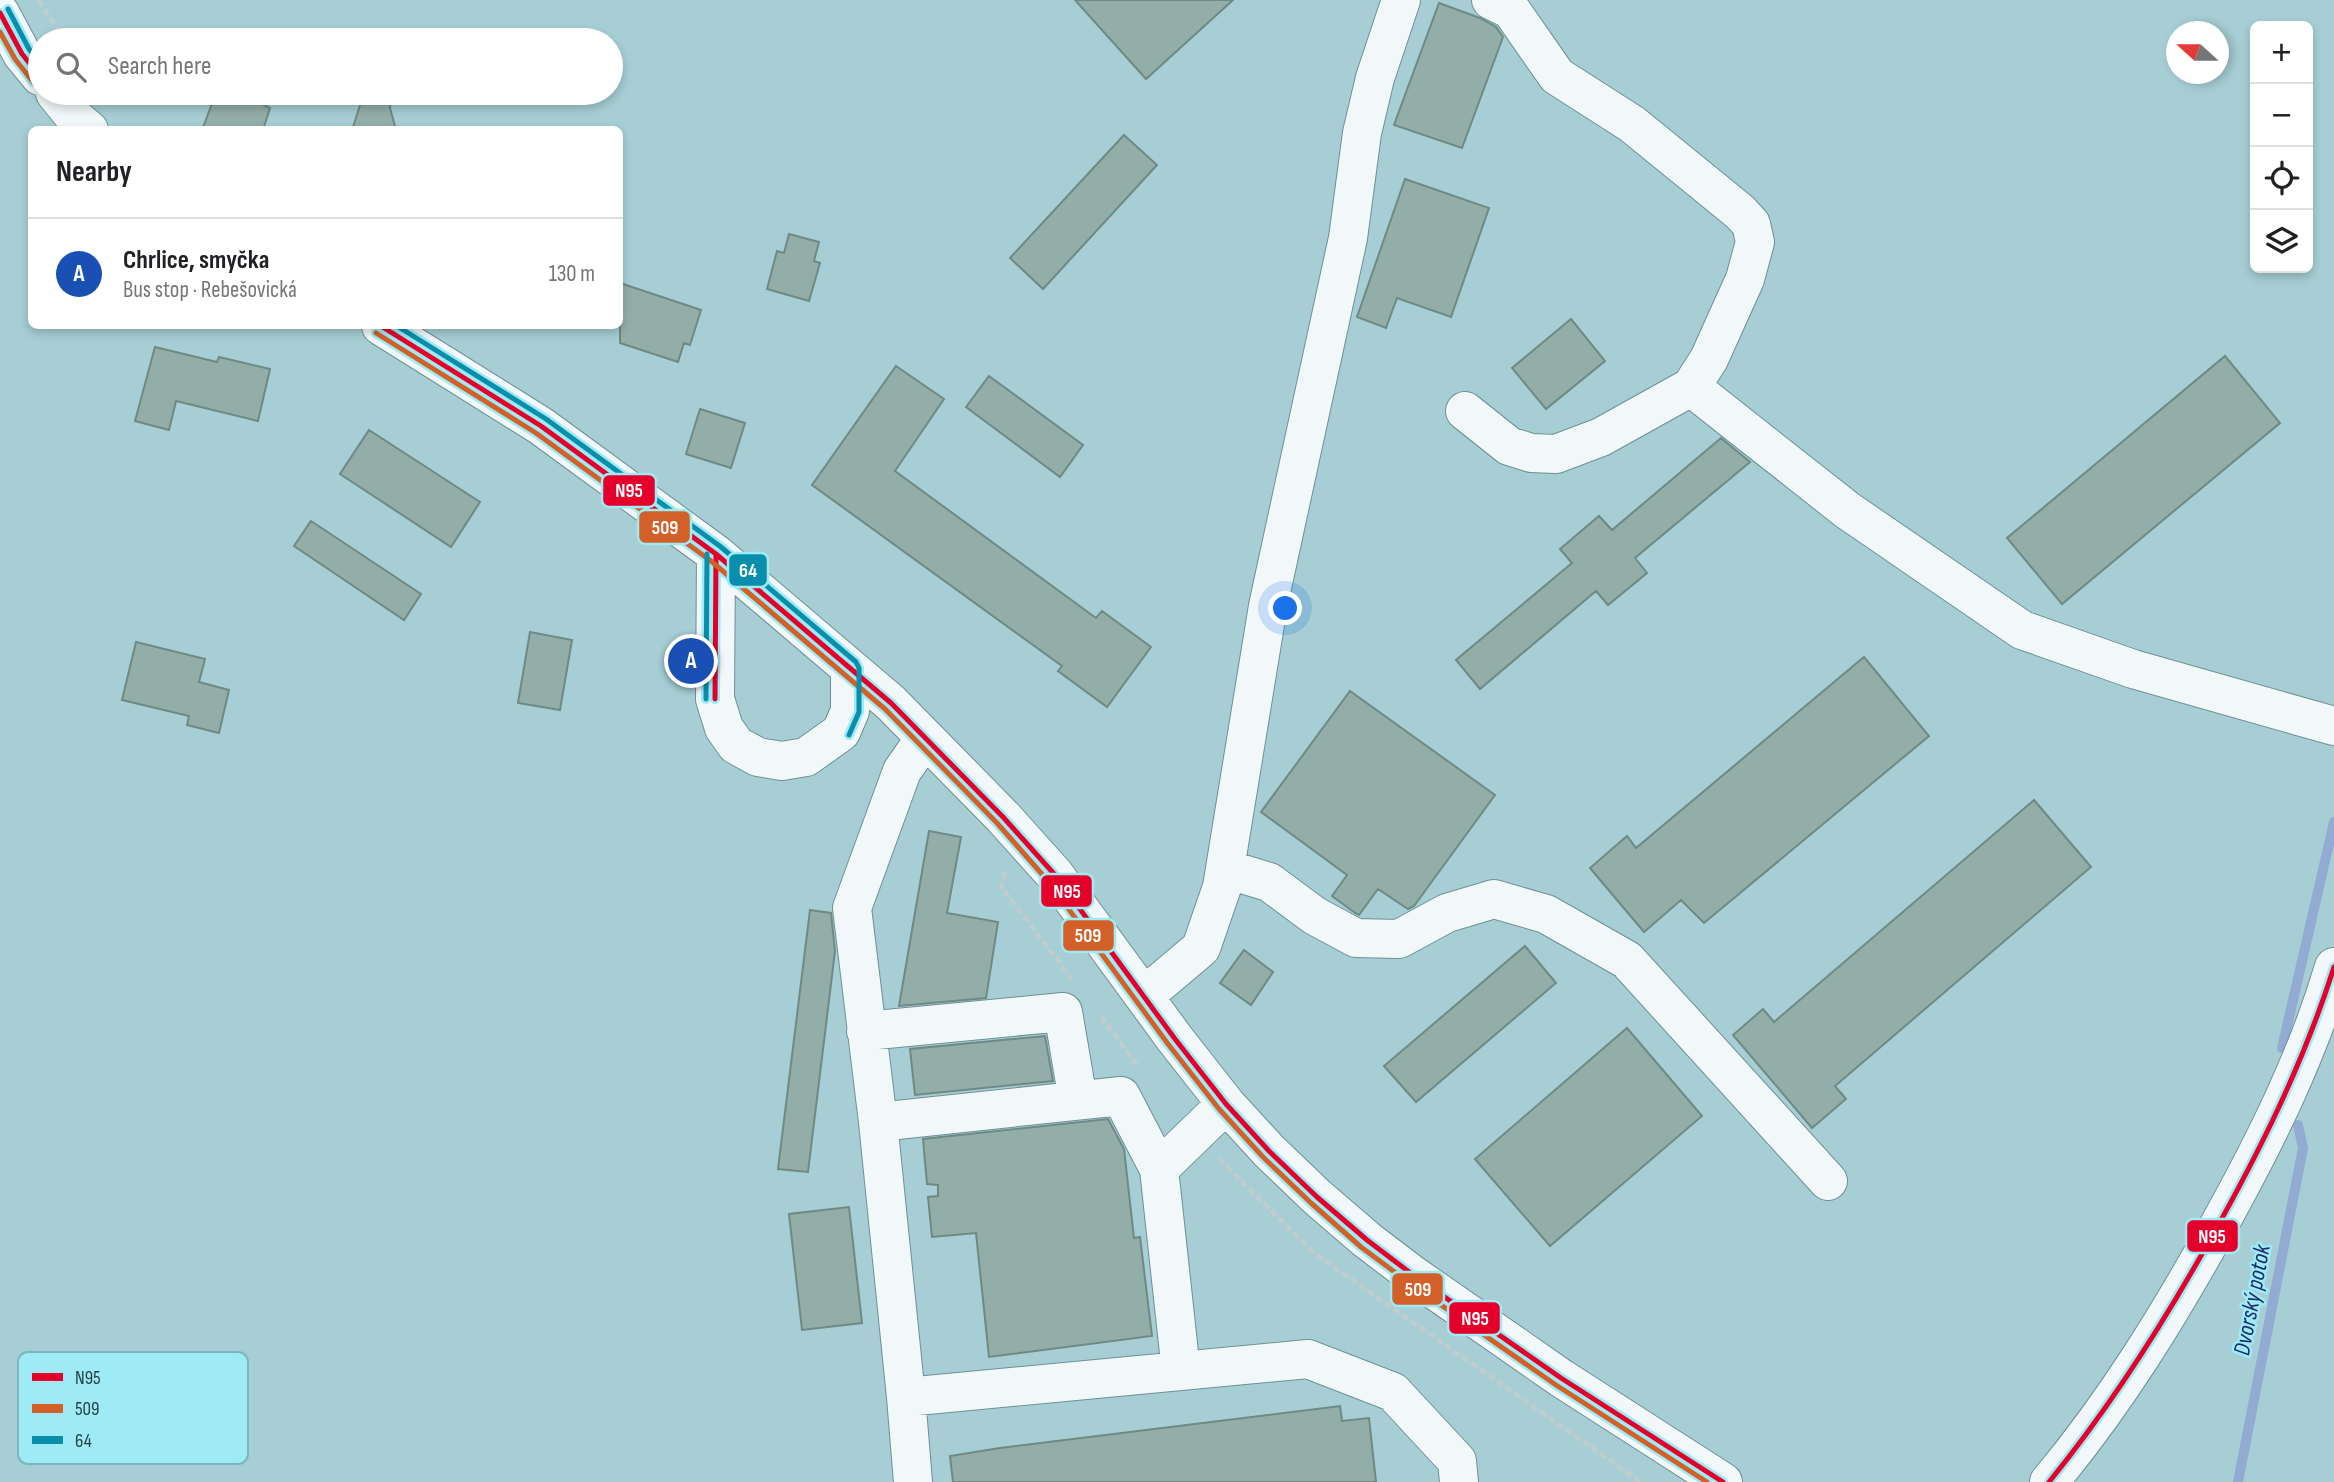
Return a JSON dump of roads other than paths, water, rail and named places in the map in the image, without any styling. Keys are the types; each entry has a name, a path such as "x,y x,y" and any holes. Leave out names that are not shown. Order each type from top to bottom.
{"street":[{"path":"1144,996 1201,948 1226,869 1239,773 1268,606 1348,237 1362,134 1375,78 1401,0"},
{"path":"1465,411 1509,446 1531,453 1556,454 1601,437 1690,387 1709,359 1745,279 1755,242 1751,224 1740,212 1632,124 1557,76 1511,10 1491,0"},
{"path":"0,13 28,61"},
{"path":"65,105 84,126"},
{"path":"386,329 541,426 716,554 891,703 1003,817 1055,875 1226,1104 1269,1151 1317,1197 1404,1268 1561,1378 1723,1482"},
{"path":"1690,387 1847,510 2022,630 2133,669 2334,726"},
{"path":"716,554 715,699 724,728 736,745 758,757 782,761 806,757 841,732 850,711 850,669"},
{"path":"913,1482 877,1122 852,908 902,771 925,738"},
{"path":"1226,869 1269,881 1315,916 1356,938 1399,939 1447,913 1494,899 1546,914 1627,960 1828,1181"},
{"path":"2049,1482 2096,1424 2132,1372 2209,1244 2247,1175 2301,1062 2334,967"},
{"path":"866,1031 1063,1012 1078,1100"},
{"path":"877,1122 1121,1096 1159,1169 1181,1371"},
{"path":"1159,1169 1226,1104"},
{"path":"906,1397 1308,1359 1393,1392 1457,1461 1459,1482"}],"waterway":[{"name":"Dvorský potok","path":"2282,1048 2334,822"},
{"name":"Dvorský potok","path":"2238,1482 2303,1148 2298,1125"}],"place":[{"name":"Chrlice, smyčka","path":"691,661"}]}
